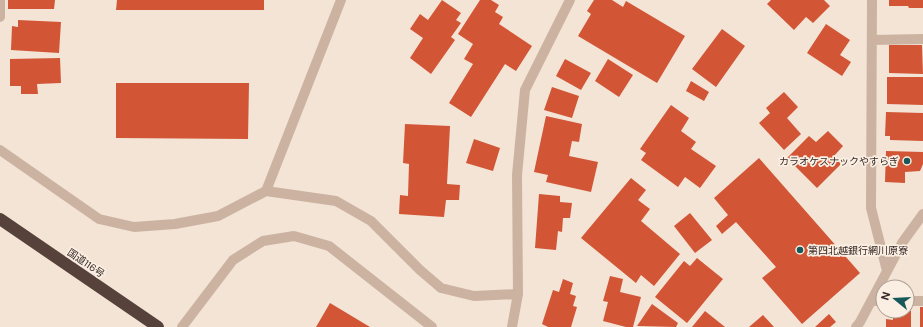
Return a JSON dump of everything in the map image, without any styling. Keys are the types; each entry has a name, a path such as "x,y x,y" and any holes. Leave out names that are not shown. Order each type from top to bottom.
{"highway":[{"name":"国道116号","path":"0,220 158,327"}],"street":[{"path":"0,0 0,17"},
{"path":"266,191 341,0"},
{"path":"512,327 518,294 517,175 525,90 570,0"},
{"path":"872,0 871,208 887,271"},
{"path":"873,40 923,39"},
{"path":"0,150 99,219 134,227 175,224 218,216 266,191 336,201 371,221 420,270 441,288 474,296 518,294"},
{"path":"856,327 902,243 923,214"},
{"path":"182,327 233,260 263,241 294,236 329,246 432,327"}],"building":[{"path":"8,0 55,0 54,9 8,9"},
{"path":"117,0 264,0 264,10 116,10"},
{"path":"442,0 461,13 456,20 461,23 451,37 455,40 431,74 410,58 423,38 410,29 420,14 428,20"},
{"path":"480,0 491,0 499,5 495,12 503,17 499,24 532,46 516,71 505,64 471,117 449,103 473,64 464,59 473,44 458,34"},
{"path":"594,0 612,0 623,7 626,1 685,36 657,83 578,36 591,14 587,11"},
{"path":"771,0 824,0 830,6 813,23 806,17 794,30 767,4"},
{"path":"889,0 923,0 923,8 889,6"},
{"path":"18,20 61,22 59,53 11,50 12,26 18,27"},
{"path":"826,24 850,40 840,55 851,62 842,76 807,53"},
{"path":"722,29 745,46 716,87 692,69"},
{"path":"889,45 922,45 923,74 889,73"},
{"path":"60,58 61,83 37,84 38,94 21,94 21,86 10,86 10,59"},
{"path":"565,59 591,73 581,90 556,76"},
{"path":"608,59 633,75 619,97 595,81"},
{"path":"887,77 923,77 923,105 887,104"},
{"path":"691,81 709,92 704,101 686,91"},
{"path":"116,83 249,83 248,139 116,138"},
{"path":"552,87 579,96 572,118 544,110"},
{"path":"784,92 798,107 787,118 801,134 784,150 759,123 770,113 766,108"},
{"path":"671,105 689,118 681,131 696,142 691,149 716,166 700,188 685,177 678,187 641,160 646,153 640,149"},
{"path":"886,112 923,113 923,141 890,140 890,136 885,136"},
{"path":"546,116 582,124 579,142 572,141 569,156 598,162 591,192 546,182 548,175 534,172"},
{"path":"405,124 450,126 447,184 460,185 459,200 446,200 444,217 399,214 400,195 408,196 409,164 403,163"},
{"path":"828,131 843,146 834,156 841,164 817,188 787,158 809,136 816,142"},
{"path":"474,139 500,148 493,171 466,163"},
{"path":"886,151 923,152 923,164 920,171 905,172 905,183 885,182"},
{"name":"第四北越銀行網川原寮","path":"759,158 860,273 802,324 762,278 776,267 736,222 722,234 716,226 728,215 714,198"},
{"path":"631,178 646,190 638,200 650,209 641,221 680,254 654,286 641,275 636,283 581,238"},
{"path":"539,194 560,196 560,202 572,203 570,218 563,218 562,232 558,231 556,250 535,248"},
{"path":"690,213 712,240 695,253 674,226"},
{"path":"697,258 723,279 687,323 655,297 684,261 690,266"},
{"path":"610,276 623,279 620,292 641,297 633,327 626,327 603,321 608,302 603,301"},
{"path":"563,279 573,283 570,294 576,296 573,306 577,307 571,327 548,327 542,324 553,290 559,292"},
{"path":"330,303 370,327 316,327"},
{"path":"652,304 678,323 676,327 637,326"},
{"path":"920,307 923,307 923,327 920,327"},
{"path":"705,311 725,327 692,327"},
{"path":"829,314 836,322 830,327 815,327"},
{"path":"763,315 774,327 749,327"},
{"path":"886,319 911,319 911,327 886,327"}],"place":[{"name":"カラオケスナックやすらぎ","path":"907,161"},
{"name":"第四北越銀行網川原寮","path":"800,250"}]}
